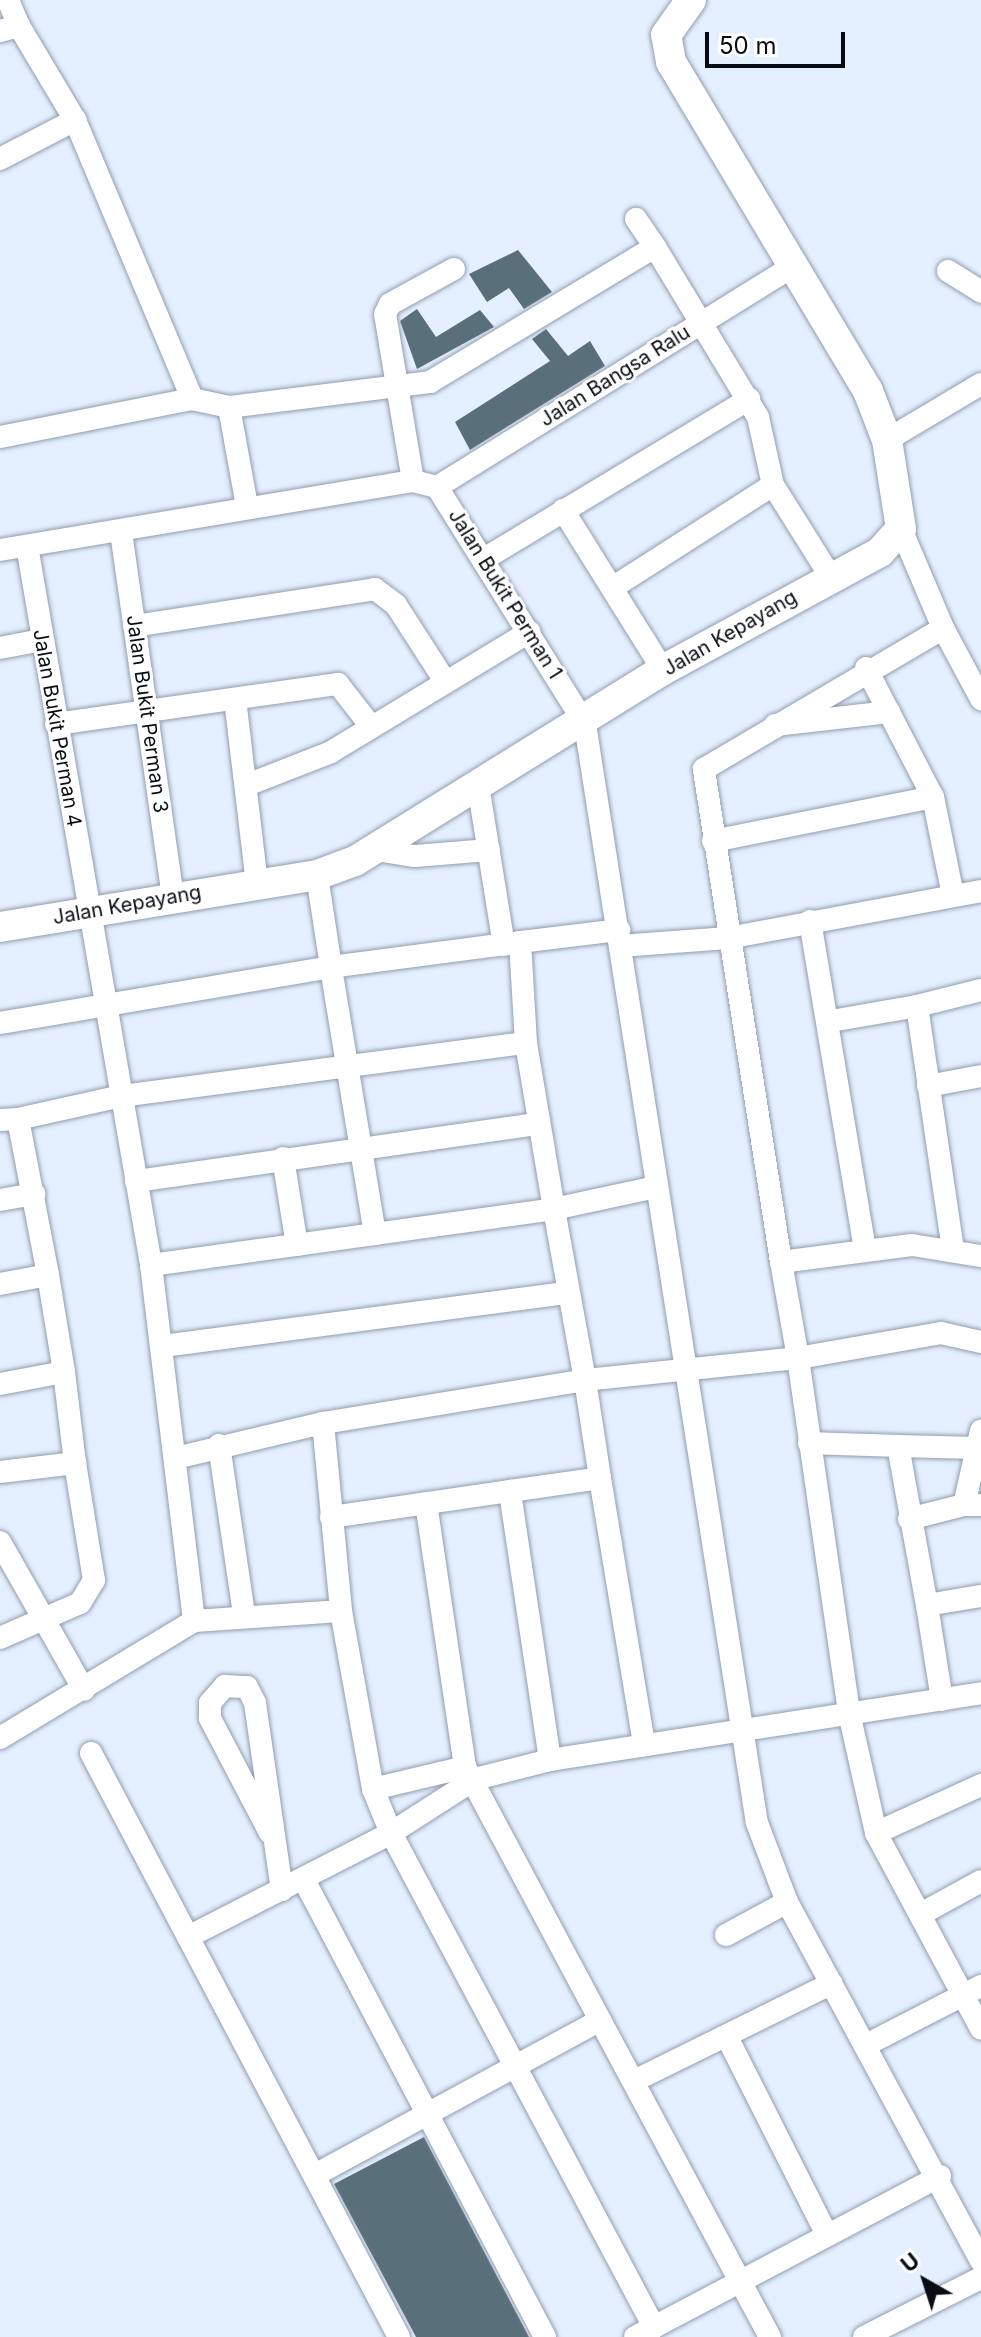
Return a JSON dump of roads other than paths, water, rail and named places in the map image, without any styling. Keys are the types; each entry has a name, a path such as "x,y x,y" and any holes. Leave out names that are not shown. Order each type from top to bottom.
{"street":[{"path":"8,0 10,29 75,120 192,399"},
{"path":"691,0 666,35 671,62 868,391 887,440 901,529 943,628 979,689"},
{"path":"0,159 75,120"},
{"path":"636,219 749,399 773,485 830,576"},
{"path":"0,437 192,399 229,407 430,382 655,247"},
{"name":"Jalan Bangsa Ralu","path":"437,487 793,266"},
{"path":"0,550 121,532 247,506 413,481 385,314 390,304 454,269"},
{"path":"948,271 981,292"},
{"path":"887,440 981,384"},
{"path":"484,559 749,399"},
{"path":"229,407 247,506"},
{"name":"Jalan Bukit Perman 1","path":"413,481 437,487 585,724"},
{"path":"612,588 773,485"},
{"path":"563,510 663,670"},
{"name":"Jalan Kepayang","path":"0,927 317,875 376,850 478,785 585,724 663,670 830,576 880,552 901,529"},
{"name":"Jalan Bukit Perman 3","path":"121,532 173,897"},
{"name":"Jalan Bukit Perman 4","path":"27,546 151,1265 180,1457 194,1621"},
{"path":"134,626 375,589 396,605 445,681"},
{"path":"943,628 866,668 768,726 704,769 728,938 798,1358 849,1713 876,1833 921,1914 972,1991 981,2029"},
{"path":"247,785 331,752 370,725 529,632"},
{"path":"0,648 42,640"},
{"path":"866,668 933,797 953,895"},
{"path":"56,724 338,684 370,725"},
{"path":"235,699 257,883"},
{"path":"768,726 889,712"},
{"path":"585,724 740,1730 757,1823 787,1902 940,2176 981,2261"},
{"path":"478,785 489,850 512,943 538,1124 566,1293 585,1380 644,1745"},
{"path":"713,841 933,797"},
{"path":"376,850 415,856 489,850"},
{"path":"317,875 343,1066 361,1147 375,1234"},
{"path":"0,1023 331,967 512,943 620,938 728,938 981,891"},
{"path":"810,921 831,1021 865,1248"},
{"path":"831,1021 917,1006 981,990"},
{"path":"917,1006 953,1250"},
{"path":"0,1638 80,1603 94,1580 34,1194 9,1120 122,1096 526,1043"},
{"path":"928,1086 981,1076"},
{"path":"136,1181 538,1124"},
{"path":"283,1158 297,1245"},
{"path":"151,1265 554,1209 656,1187"},
{"path":"0,1200 34,1194"},
{"path":"781,1262 865,1248 953,1250 981,1256"},
{"path":"0,1284 48,1275"},
{"path":"163,1346 566,1293"},
{"path":"180,1457 219,1445 323,1423 585,1380 798,1358 941,1333 981,1342"},
{"path":"0,1384 64,1372"},
{"path":"323,1423 341,1611 373,1789 391,1833 515,2066 644,2332 940,2176"},
{"path":"809,1443 898,1446 979,1439 972,1505 909,1519"},
{"path":"219,1445 244,1615"},
{"path":"898,1446 942,1700"},
{"path":"0,1472 75,1463"},
{"path":"331,1517 600,1478"},
{"path":"510,1491 550,1760"},
{"path":"426,1503 470,1773 600,2020 638,2079 770,2337"},
{"path":"0,1542 84,1690"},
{"path":"927,1605 981,1596"},
{"path":"0,1738 194,1621 244,1615 341,1611"},
{"path":"270,1833 210,1718 210,1703 225,1686 242,1684 252,1693 267,1757 270,1833 282,1890"},
{"path":"373,1789 981,1693"},
{"path":"91,1753 399,2337"},
{"path":"188,1937 391,1833 470,1773"},
{"path":"876,1833 981,1785"},
{"path":"304,1880 545,2337"},
{"path":"921,1914 981,1881"},
{"path":"726,1935 787,1902"},
{"path":"638,2079 832,1983"},
{"path":"866,2045 972,1991"},
{"path":"315,2175 600,2020"},
{"path":"727,2037 827,2235"},
{"path":"864,2337 981,2278"}]}
